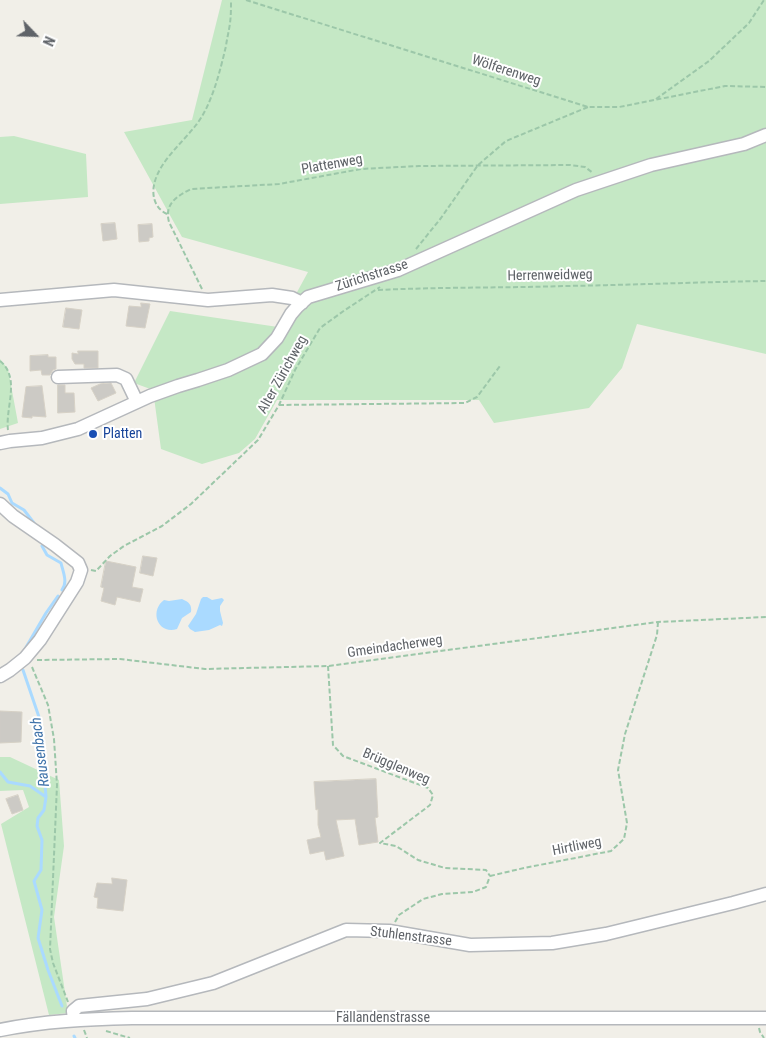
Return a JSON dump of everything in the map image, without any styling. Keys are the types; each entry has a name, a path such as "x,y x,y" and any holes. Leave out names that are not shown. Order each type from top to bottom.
{"street":[{"name":"Zürichstrasse","path":"5,442 42,438 78,428 178,386 228,370 262,354 277,338 291,314 308,298 398,270 576,190 604,180 651,165 744,144 766,135"},
{"path":"0,300 114,290 208,300 272,295 292,298 302,303"},
{"path":"58,377 117,375 126,379 137,402"},
{"path":"0,504 13,516 55,545 78,564 81,570 77,582 40,640 26,658 0,676"},
{"name":"Stuhlenstrasse","path":"73,1015 79,1006 147,999 213,983 346,930 390,931 470,945 552,943 606,934 766,894"},
{"name":"Fällandenstrasse","path":"0,1030 46,1023 73,1015 132,1018 766,1018"}],"path":[{"path":"208,300 169,222 167,214 157,206 153,193 155,181 161,169 197,124 210,101 227,41 231,0"},
{"name":"Wölferenweg","path":"246,0 588,107 619,107 725,86 766,87"},
{"path":"654,100 709,61 749,23 764,0"},
{"path":"410,255 441,218 478,165 506,141 588,107"},
{"name":"Plattenweg","path":"167,214 173,201 191,190 279,184 362,169 419,166 570,165 584,167 604,180"},
{"name":"Herrenweidweg","path":"368,290 766,281"},
{"name":"Alter Zürichweg","path":"81,570 96,571 110,556 124,546 162,526 191,504 258,440 279,405 295,370 320,328 377,290 384,283"},
{"path":"0,361 5,365 9,373 11,393 5,442"},
{"path":"279,405 465,403 477,397 500,366"},
{"name":"Gmeindacherweg","path":"26,658 40,661 120,659 205,669 328,666 658,622 766,617"},
{"name":"Hirtliweg","path":"490,876 611,850 624,839 627,823 618,770 625,734 657,635 658,622"},
{"path":"26,658 32,666 48,705 53,730 57,785 50,949 53,963 73,1015"},
{"name":"Brügglenweg","path":"328,666 333,745 344,756 428,788 433,795 430,805 380,843 396,846 418,860 445,868 486,870 490,876"},
{"path":"390,931 399,915 423,899 442,894 473,892 486,887 490,876"},
{"path":"84,1030 87,1038"},
{"path":"100,1030 130,1038"}],"green space":[{"path":"222,0 766,0 766,354 637,324 622,368 589,408 494,423 479,400 277,400 255,439 239,453 202,464 161,449 153,390 134,383 170,311 278,327 308,272 182,237 124,132 192,120"},
{"path":"14,136 86,154 88,197 0,204 0,137"},
{"path":"0,359 8,369 18,423 0,429"},
{"path":"0,757 10,757 59,780 64,846 54,917 68,1013 49,1015 1,824 29,807 23,790 0,791"}],"water":[{"path":"203,597 212,600 222,598 224,600 220,606 223,623 222,626 195,632 188,626 196,614"},
{"path":"182,599 190,604 191,612 182,618 177,629 165,629 158,621 157,610 159,605 164,600"}],"building":[{"path":"115,223 117,239 103,241 101,224"},
{"path":"152,224 153,237 149,238 149,241 139,242 138,225"},
{"path":"141,303 150,304 145,328 126,326 129,306 141,307"},
{"path":"66,308 82,310 79,329 63,327"},
{"path":"78,351 98,351 98,368 84,368 84,364 75,364 72,359 72,353 78,354"},
{"path":"48,355 48,357 56,357 56,369 50,375 42,375 41,370 30,371 30,356"},
{"path":"111,383 116,393 98,401 91,388 100,384"},
{"path":"58,385 65,385 65,393 74,393 75,412 58,413"},
{"path":"42,386 46,417 22,417 26,387"},
{"path":"143,556 157,558 153,576 140,573"},
{"path":"106,561 136,567 132,587 143,589 140,602 117,597 115,605 101,601 104,588 101,587"},
{"path":"0,711 22,712 21,742 0,743"},
{"path":"376,779 378,817 375,818 378,842 359,845 355,819 336,820 344,856 326,860 324,851 310,854 307,840 321,837 318,825 318,809 316,810 314,782"},
{"path":"18,795 23,810 12,814 6,799"},
{"path":"112,878 127,880 123,911 97,908 98,898 94,897 97,883 112,884"}],"waterway":[{"name":"Rausenbach","path":"0,488 8,494 12,503 24,510 34,523"},
{"name":"Rausenbach","path":"42,546 47,555 61,563 65,580 62,590"},
{"name":"Rausenbach","path":"25,649 58,596"},
{"name":"Rausenbach","path":"23,670 40,720 46,797 44,810 38,818 37,826 42,840 41,870 34,881 42,910 38,938 62,1006"},
{"path":"0,772 8,782 30,786 46,797"}],"place":[{"name":"Platten","path":"93,434"}]}
